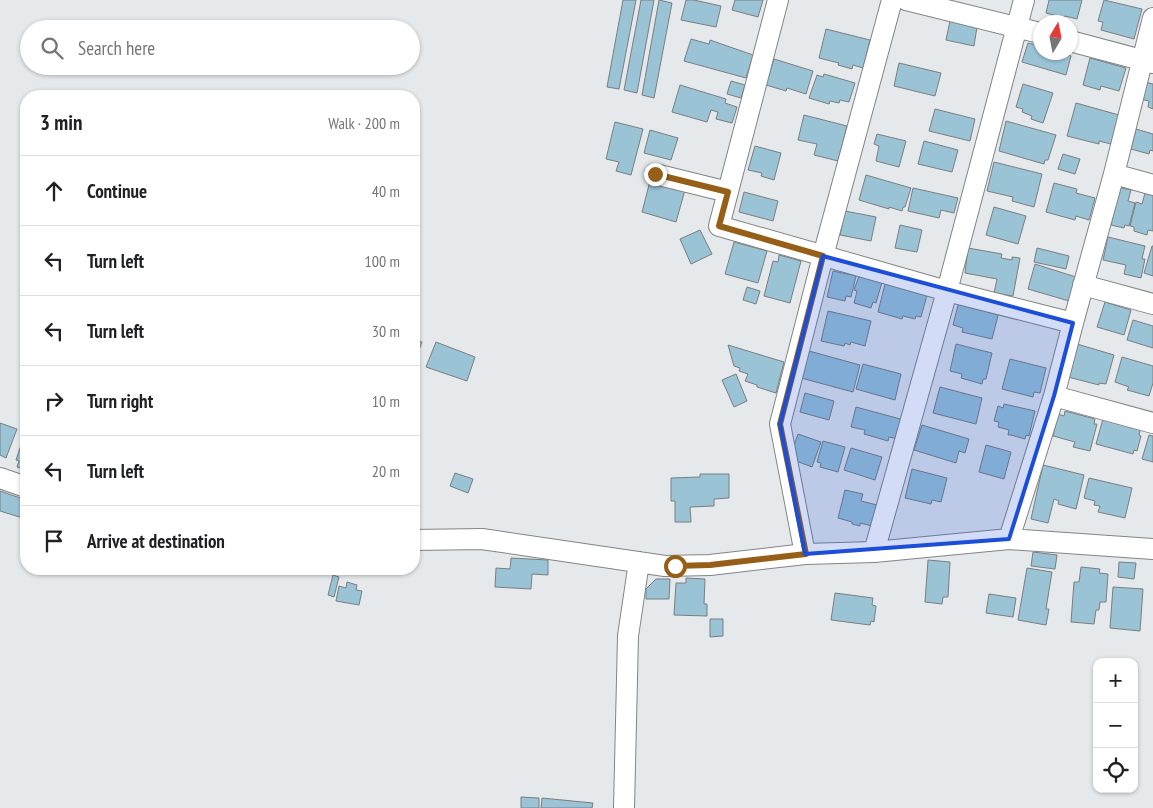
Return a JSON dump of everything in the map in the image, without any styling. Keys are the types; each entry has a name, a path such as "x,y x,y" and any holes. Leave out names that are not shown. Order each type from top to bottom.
{"street":[{"path":"778,0 719,226 947,291 1072,323"},
{"path":"806,554 780,424 892,0"},
{"path":"906,0 1033,31"},
{"path":"874,552 947,291 1024,0"},
{"path":"1009,539 1054,396 1072,323 1148,61 1153,18"},
{"path":"1078,43 1148,61"},
{"path":"655,174 728,192"},
{"path":"1114,174 1153,185"},
{"path":"1083,285 1153,304"},
{"path":"1054,396 1153,423"},
{"path":"0,478 20,485"},
{"path":"420,540 482,539 665,566 710,565 806,554 874,552 1009,539 1153,549"},
{"path":"624,808 628,636 639,562"}],"highlighted area":[{"path":"823,256 1073,323 1054,396 1009,539 805,554 780,424"}],"building":[{"path":"623,0 636,0 619,89 607,87"},
{"path":"641,0 654,0 637,93 624,90"},
{"path":"659,0 672,3 654,98 642,95"},
{"path":"686,0 721,6 716,27 681,20"},
{"path":"735,0 763,0 758,17 732,10"},
{"path":"1049,0 1082,0 1078,15 1046,13"},
{"path":"1104,0 1142,9 1134,39 1101,30 1103,22 1098,21"},
{"path":"950,21 977,27 974,46 946,40"},
{"path":"826,29 870,40 863,68 853,65 852,69 838,65 839,63 819,58"},
{"path":"691,39 709,44 710,40 753,55 746,78 684,61"},
{"path":"1028,43 1033,44 1033,60 1070,60 1066,75 1022,62"},
{"path":"1090,58 1126,68 1119,91 1101,86 1100,90 1083,85"},
{"path":"774,59 813,71 806,94 787,88 786,91 766,85"},
{"path":"899,63 941,73 935,96 894,86"},
{"path":"824,74 855,83 849,102 840,100 839,103 830,101 829,104 809,98 817,75 823,77"},
{"path":"731,81 745,85 741,98 727,94"},
{"path":"1145,82 1153,84 1153,109 1148,107 1149,101 1140,99"},
{"path":"1023,84 1053,93 1043,123 1031,119 1032,116 1022,112 1023,109 1016,107"},
{"path":"680,85 726,99 725,103 737,107 732,123 716,119 718,112 711,110 707,122 672,112"},
{"path":"1076,103 1119,115 1111,144 1099,141 1099,144 1067,136"},
{"path":"935,109 975,119 970,141 929,131"},
{"path":"804,115 847,126 838,161 814,155 817,144 798,140"},
{"path":"1006,121 1056,135 1048,160 1045,160 1044,164 999,151"},
{"path":"615,122 643,129 631,175 616,171 619,162 606,159"},
{"path":"1136,129 1153,134 1153,151 1150,150 1149,154 1131,149"},
{"path":"650,130 678,138 671,160 644,153"},
{"path":"877,134 906,141 899,167 876,161 879,146 874,144"},
{"path":"924,141 958,150 952,172 918,164"},
{"path":"755,146 781,153 774,180 761,176 762,173 748,170"},
{"path":"1063,154 1080,159 1075,174 1058,169"},
{"path":"994,162 1042,174 1034,207 1012,201 1013,197 987,191"},
{"path":"866,175 911,188 902,211 859,200"},
{"path":"650,181 685,190 676,222 642,212"},
{"path":"1054,183 1077,189 1076,193 1095,198 1089,220 1076,216 1075,220 1046,212"},
{"path":"1117,187 1131,190 1128,201 1135,203 1129,226 1125,225 1124,228 1111,225 1112,221 1108,220"},
{"path":"913,188 958,198 954,213 941,210 939,218 908,211"},
{"path":"744,192 778,201 773,221 739,212"},
{"path":"1145,193 1153,195 1153,231 1148,230 1147,235 1134,231 1134,227 1130,226 1136,202 1142,204"},
{"path":"994,207 1026,216 1018,244 986,235"},
{"path":"845,211 876,217 871,241 840,235"},
{"path":"900,225 922,230 917,252 895,248"},
{"path":"700,230 712,254 691,264 680,239"},
{"path":"1108,237 1145,246 1142,259 1145,259 1141,278 1124,274 1126,265 1103,260"},
{"path":"734,242 767,251 758,283 725,274"},
{"path":"1153,246 1153,276 1144,273"},
{"path":"968,248 1002,254 1001,258 1012,260 1012,257 1020,258 1013,296 994,293 997,279 965,273"},
{"path":"1037,248 1069,256 1066,269 1034,262"},
{"path":"779,255 801,261 790,303 764,296 773,261 778,262"},
{"path":"1035,264 1076,277 1069,301 1028,289"},
{"path":"833,271 856,276 851,297 846,296 845,301 827,297"},
{"path":"859,276 882,282 876,303 873,302 871,308 854,303 857,291 854,290"},
{"path":"885,284 927,295 921,317 916,316 915,319 903,316 902,319 878,312"},
{"path":"747,287 760,291 756,304 743,300"},
{"path":"959,301 999,312 992,339 962,332 963,328 953,325"},
{"path":"1105,302 1131,310 1124,335 1097,327"},
{"path":"828,311 871,321 865,346 851,342 850,345 845,343 844,346 821,341"},
{"path":"1133,320 1153,326 1153,348 1127,340"},
{"path":"436,342 475,357 467,381 426,367"},
{"path":"956,344 992,353 986,379 983,379 982,384 961,378 962,374 950,371"},
{"path":"1077,344 1114,355 1106,384 1099,383 1099,385 1068,377"},
{"path":"728,345 784,362 776,393 745,381 748,374 739,371 740,368 734,366"},
{"path":"809,351 860,365 853,392 801,378"},
{"path":"1122,357 1153,366 1153,383 1149,396 1127,390 1129,387 1115,382"},
{"path":"1010,359 1046,368 1040,393 1034,392 1033,397 1002,389"},
{"path":"863,364 901,374 895,400 856,389"},
{"path":"736,374 747,401 734,407 722,380"},
{"path":"940,387 982,398 976,424 933,413"},
{"path":"805,393 834,401 829,420 800,412"},
{"path":"1004,404 1035,411 1029,436 1026,435 1025,439 1008,435 1009,430 998,427 999,422 994,421 998,406 1003,408"},
{"path":"856,407 904,420 898,439 889,437 888,441 864,434 865,430 851,427"},
{"path":"1065,411 1095,419 1094,424 1097,424 1090,451 1073,447 1075,442 1053,436 1058,414 1064,416"},
{"path":"1103,419 1140,430 1139,435 1141,436 1137,451 1134,450 1133,454 1096,444"},
{"path":"0,423 17,429 6,458 0,455"},
{"path":"922,425 969,439 965,453 959,451 956,463 914,450"},
{"path":"798,434 821,442 812,467 796,461 797,458 794,457 792,451"},
{"path":"1149,435 1153,436 1153,462 1142,459"},
{"path":"823,441 845,447 838,472 820,467 821,463 817,462"},
{"path":"986,445 1011,452 1004,479 979,472"},
{"path":"20,448 20,468 17,467 19,461 16,460"},
{"path":"851,448 882,457 875,480 844,470"},
{"path":"1043,465 1084,475 1076,509 1058,504 1059,501 1054,499 1048,523 1031,519"},
{"path":"912,469 947,478 941,502 932,500 931,504 905,498"},
{"path":"455,473 473,479 468,493 450,486"},
{"path":"700,474 729,474 729,498 714,499 714,506 690,507 691,522 675,522 675,501 671,501 671,478 700,477"},
{"path":"1089,478 1132,488 1125,518 1098,512 1100,506 1094,505 1095,501 1084,498"},
{"path":"845,490 863,494 861,501 877,505 872,526 860,523 860,526 838,518"},
{"path":"0,491 20,498 20,517 0,511"},
{"path":"1033,552 1057,555 1055,569 1031,566"},
{"path":"511,558 548,560 548,575 532,574 531,589 495,587 496,568 510,569"},
{"path":"928,560 950,562 948,597 943,597 942,604 925,602"},
{"path":"1119,562 1136,563 1134,579 1118,577"},
{"path":"1081,567 1100,569 1099,573 1108,574 1106,602 1100,602 1099,610 1096,610 1094,624 1071,622 1074,582 1079,582"},
{"path":"1027,568 1052,572 1046,609 1049,609 1046,625 1018,620"},
{"path":"333,575 339,577 334,597 328,595"},
{"path":"686,578 705,579 704,604 707,604 707,616 674,615 676,583 686,583"},
{"path":"656,579 670,579 669,599 646,599 646,589"},
{"path":"347,582 357,585 356,590 362,591 359,605 336,601 339,586 346,588"},
{"path":"1113,587 1143,589 1140,631 1110,628"},
{"path":"835,593 873,598 872,605 876,606 874,622 871,621 870,625 831,620"},
{"path":"989,594 1016,598 1013,617 986,613"},
{"path":"710,619 723,619 723,636 710,637"},
{"path":"521,797 539,798 539,808 521,808"},
{"path":"542,798 593,803 592,808 541,808"}],"route":[{"path":"655,174 728,192 719,226 823,256 780,424 806,554 710,565 675,566"}]}
